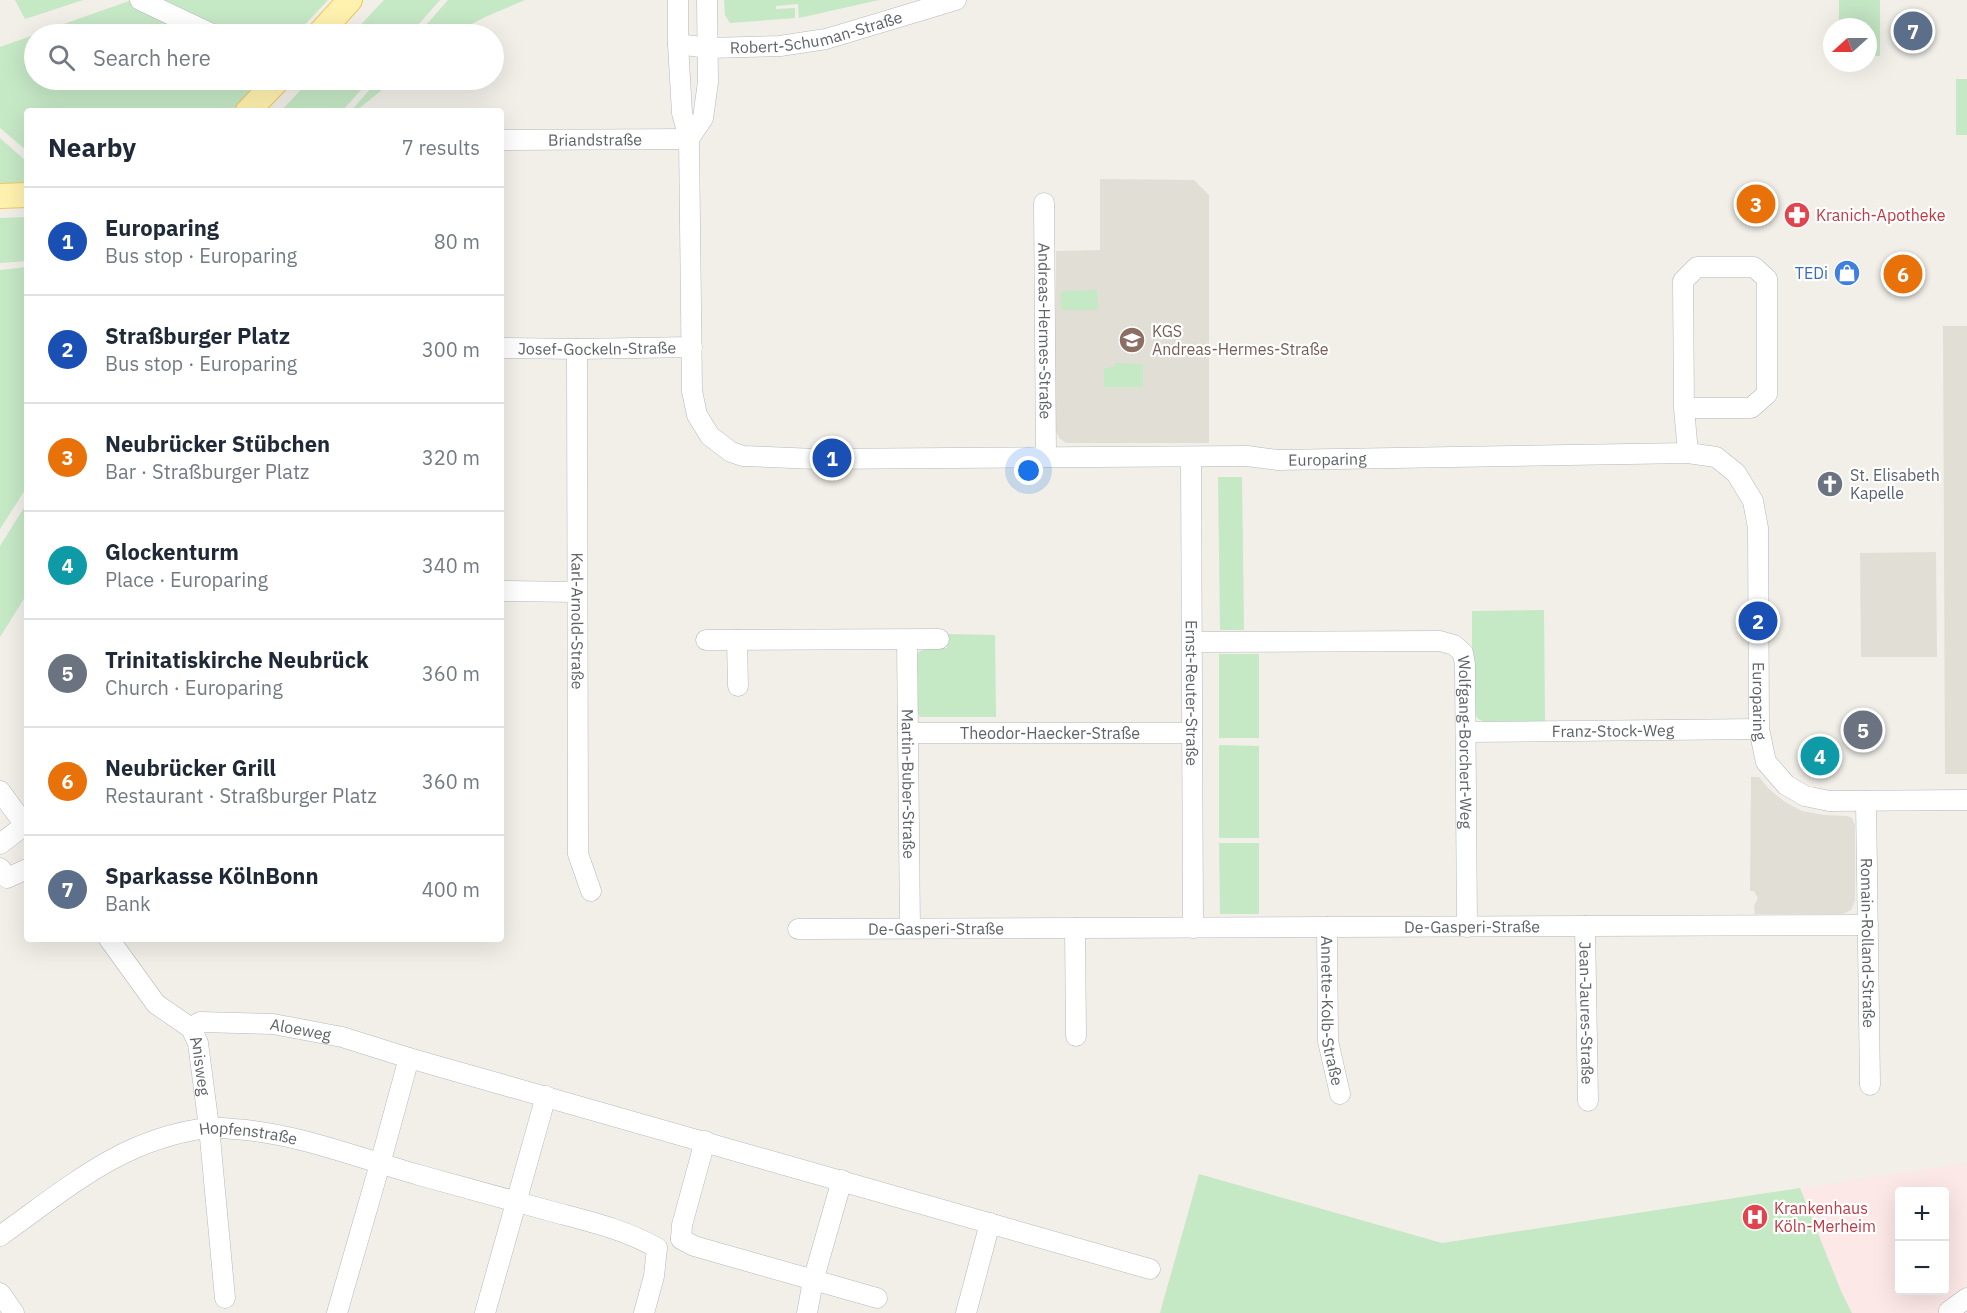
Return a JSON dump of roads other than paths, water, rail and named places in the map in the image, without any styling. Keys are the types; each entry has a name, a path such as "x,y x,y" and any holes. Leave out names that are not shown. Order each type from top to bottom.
{"main road":[{"path":"328,24 350,0"},
{"path":"251,108 268,90"},
{"path":"0,196 24,195"}],"street":[{"path":"140,0 191,24"},
{"name":"Europaring","path":"678,0 682,113 689,139 692,391 697,415 710,436 731,452 743,456 816,459 1247,456 1278,460 1688,453 1716,457 1736,473 1754,501 1759,548 1759,729 1766,762 1786,785 1805,796 1829,801 1967,800"},
{"path":"689,139 703,118 708,82 707,0"},
{"name":"Robert-Schuman-Straße","path":"708,48 780,46 826,39 956,0"},
{"path":"678,44 708,48"},
{"name":"Briandstraße","path":"504,140 689,139"},
{"name":"Andreas-Hermes-Straße","path":"1044,204 1046,457"},
{"path":"1684,408 1751,408 1767,394 1767,279 1754,267 1697,267 1683,281 1684,408 1688,453"},
{"name":"Josef-Gockeln-Straße","path":"504,348 692,347"},
{"name":"Karl-Arnold-Straße","path":"577,349 578,854 591,891"},
{"name":"Ernst-Reuter-Straße","path":"1191,457 1194,927"},
{"path":"504,591 577,592"},
{"path":"706,640 939,639"},
{"path":"737,640 738,686"},
{"name":"Martin-Buber-Straße","path":"907,640 910,928"},
{"name":"Wolfgang-Borchert-Weg","path":"1192,642 1440,641 1454,645 1463,654 1466,732 1467,927"},
{"name":"Franz-Stock-Weg","path":"1466,732 1759,729"},
{"name":"Theodor-Haecker-Straße","path":"908,733 1192,733"},
{"path":"0,791 24,823"},
{"name":"Romain-Rolland-Straße","path":"1866,801 1870,1085"},
{"path":"0,844 24,827"},
{"path":"0,867 7,878 24,870"},
{"name":"Jean-Jaures-Straße","path":"1585,926 1588,1101"},
{"name":"De-Gasperi-Straße","path":"798,929 1868,926"},
{"name":"Annette-Kolb-Straße","path":"1327,927 1328,1041 1340,1094"},
{"path":"1075,928 1076,1036"},
{"name":"Anisweg","path":"111,942 156,1004 191,1029 199,1052 209,1127 225,1298"},
{"name":"Aloeweg","path":"191,1029 200,1022 273,1024 342,1037 1150,1269"},
{"path":"337,1313 409,1058"},
{"path":"484,1313 546,1096"},
{"name":"Hopfenstraße","path":"0,1236 92,1170 130,1149 168,1136 209,1127 280,1135 636,1236 657,1248"},
{"path":"681,1239 682,1225 705,1142"},
{"path":"807,1313 813,1281 842,1180"},
{"path":"966,1313 990,1223"},
{"path":"644,1313 654,1276 657,1248 681,1239 694,1246 877,1298"},
{"path":"0,1293 14,1313"},
{"path":"1950,1313 1949,1311 1967,1298"}],"place":[{"name":"Sparkasse KölnBonn","path":"1913,31"},
{"name":"Neubrücker Stübchen","path":"1756,204"},
{"name":"Kranich-Apotheke","path":"1797,215"},
{"name":"TEDi","path":"1847,273"},
{"name":"Neubrücker Grill","path":"1903,274"},
{"name":"KGS Andreas-Hermes-Straße","path":"1132,340"},
{"name":"Europaring","path":"832,458"},
{"name":"St. Elisabeth Kapelle","path":"1830,484"},
{"name":"Straßburger Platz","path":"1758,621"},
{"name":"Trinitatiskirche Neubrück","path":"1863,730"},
{"name":"Glockenturm","path":"1820,756"},
{"name":"Krankenhaus Köln-Merheim","path":"1755,1217"}]}
